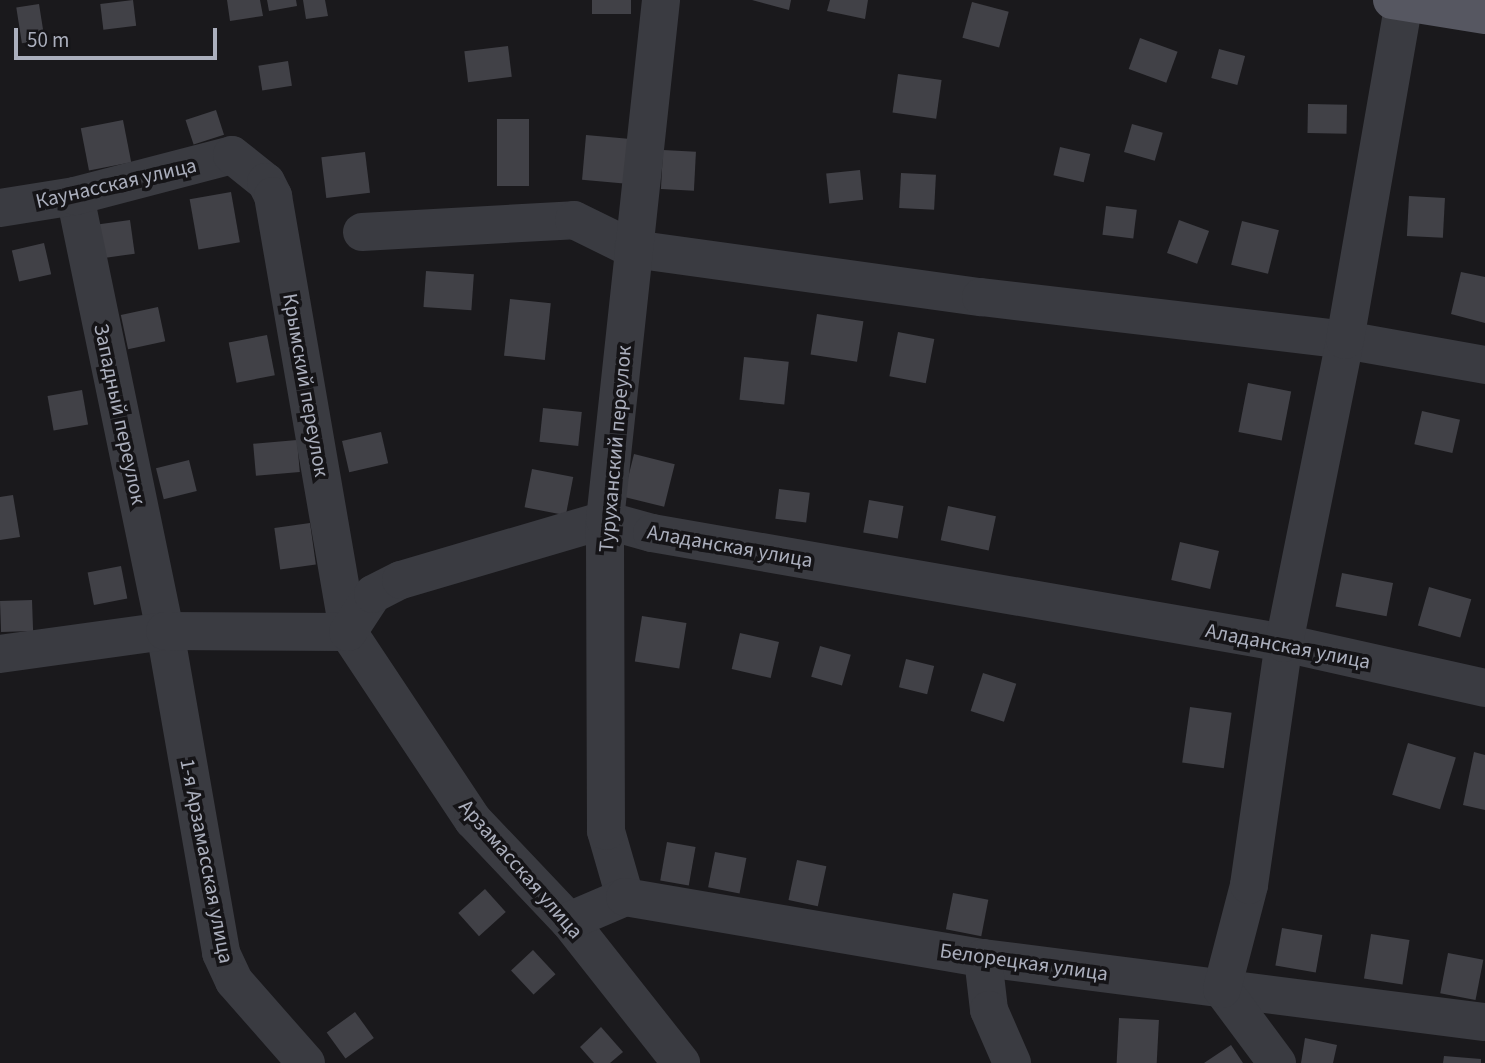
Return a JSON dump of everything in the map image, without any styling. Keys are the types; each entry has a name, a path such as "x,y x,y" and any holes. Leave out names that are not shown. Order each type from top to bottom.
{"main road":[{"path":"1398,1 1485,15"}],"street":[{"name":"Туруханский переулок","path":"625,897 606,831 605,520 661,0"},
{"path":"1277,1063 1222,989 1249,885 1284,643 1345,340 1398,1"},
{"name":"Каунасская улица","path":"0,208 75,196 232,155"},
{"name":"Крымский переулок","path":"232,155 256,171 273,196 348,632"},
{"name":"Западный переулок","path":"75,196 165,632"},
{"path":"362,232 574,220 634,248 981,297 1345,340 1485,365"},
{"path":"0,654 165,632 348,632 373,594 401,580 605,520"},
{"name":"Аладанская улица","path":"605,520 652,533 1284,643 1485,688"},
{"name":"1-я Арзамасская улица","path":"165,632 221,953 234,981 306,1063"},
{"name":"Арзамасская улица","path":"348,632 473,820 569,921 681,1063"},
{"path":"569,921 625,897"},
{"name":"Белорецкая улица","path":"625,897 983,958 1485,1022"},
{"path":"983,958 989,1010 1012,1063"}],"building":[{"path":"133,0 136,26 103,30 100,4"},
{"path":"227,0 260,0 263,16 230,21"},
{"path":"267,0 296,0 297,6 269,11"},
{"path":"303,0 325,0 328,16 306,19"},
{"path":"592,0 631,0 631,14 592,14"},
{"path":"752,0 791,0 789,10"},
{"path":"830,0 868,0 865,19 827,11"},
{"path":"972,2 1009,12 999,48 962,38"},
{"path":"39,4 45,40 22,43 16,8"},
{"path":"1140,38 1178,52 1166,83 1129,69"},
{"path":"508,46 512,77 468,82 464,51"},
{"path":"1219,49 1245,56 1237,85 1211,78"},
{"path":"288,61 292,86 262,90 258,66"},
{"path":"898,74 942,80 936,119 893,113"},
{"path":"1308,104 1347,105 1346,134 1307,133"},
{"path":"216,110 224,135 194,145 186,120"},
{"path":"497,119 529,119 529,186 497,186"},
{"path":"123,120 131,162 89,170 81,128"},
{"path":"1132,124 1163,133 1155,161 1124,152"},
{"path":"586,135 628,139 624,183 582,180"},
{"path":"1060,147 1090,154 1084,182 1053,175"},
{"path":"663,150 696,152 694,191 661,189"},
{"path":"365,152 370,193 326,198 321,157"},
{"path":"860,170 863,200 829,203 826,174"},
{"path":"901,173 936,175 934,210 899,208"},
{"path":"231,192 240,242 198,250 190,199"},
{"path":"1409,196 1445,198 1443,238 1407,236"},
{"path":"1106,206 1137,210 1133,239 1102,235"},
{"path":"130,220 135,254 104,258 99,224"},
{"path":"1179,220 1209,231 1197,264 1167,253"},
{"path":"1242,221 1279,230 1268,274 1231,265"},
{"path":"44,243 51,274 19,282 12,250"},
{"path":"426,271 474,274 471,310 423,307"},
{"path":"1461,272 1485,277 1485,323 1451,314"},
{"path":"510,299 551,303 545,360 504,356"},
{"path":"158,307 165,341 128,349 121,315"},
{"path":"817,314 863,321 857,362 811,354"},
{"path":"898,332 934,339 926,383 889,376"},
{"path":"267,335 275,375 237,383 229,342"},
{"path":"744,357 789,362 784,404 740,400"},
{"path":"1248,383 1291,391 1282,440 1238,432"},
{"path":"82,390 88,424 54,431 48,396"},
{"path":"543,408 582,412 578,446 539,442"},
{"path":"1422,411 1460,420 1452,453 1414,444"},
{"path":"381,432 388,463 349,472 342,441"},
{"path":"297,440 300,472 256,476 253,444"},
{"path":"634,454 675,464 664,507 623,497"},
{"path":"189,460 197,491 164,499 156,468"},
{"path":"532,469 573,477 566,515 525,507"},
{"path":"779,489 810,493 806,523 775,519"},
{"path":"13,495 20,537 0,540 0,497"},
{"path":"869,500 903,506 898,539 863,532"},
{"path":"948,506 996,516 989,550 941,540"},
{"path":"310,523 316,565 280,570 274,528"},
{"path":"1180,542 1219,551 1210,589 1171,580"},
{"path":"121,566 127,598 94,605 88,572"},
{"path":"1342,573 1393,583 1387,616 1336,606"},
{"path":"1429,587 1471,599 1460,638 1418,625"},
{"path":"32,600 33,631 1,632 0,601"},
{"path":"642,616 686,623 679,668 635,661"},
{"path":"740,633 779,642 771,678 732,669"},
{"path":"820,646 851,655 842,686 811,677"},
{"path":"906,659 934,666 927,694 899,687"},
{"path":"983,673 1016,684 1004,722 971,711"},
{"path":"1190,707 1232,713 1224,768 1182,762"},
{"path":"1408,743 1456,758 1440,809 1392,795"},
{"path":"1474,752 1485,755 1485,810 1463,805"},
{"path":"667,842 696,847 689,885 660,880"},
{"path":"715,852 746,858 740,893 708,887"},
{"path":"797,860 826,866 818,906 788,900"},
{"path":"485,889 506,912 479,936 458,913"},
{"path":"953,893 988,900 981,936 946,929"},
{"path":"1282,928 1322,935 1316,973 1275,965"},
{"path":"1371,934 1410,940 1402,985 1364,978"},
{"path":"533,950 556,974 534,995 511,970"},
{"path":"1448,953 1483,960 1476,1000 1440,993"},
{"path":"355,1012 374,1038 345,1058 327,1033"},
{"path":"1119,1018 1159,1020 1157,1063 1117,1063"},
{"path":"601,1027 623,1052 610,1063 594,1063 580,1047"},
{"path":"1305,1038 1337,1045 1333,1063 1301,1063"},
{"path":"1231,1045 1243,1063 1204,1063"},
{"path":"1444,1056 1481,1059 1481,1063 1443,1063"}]}
